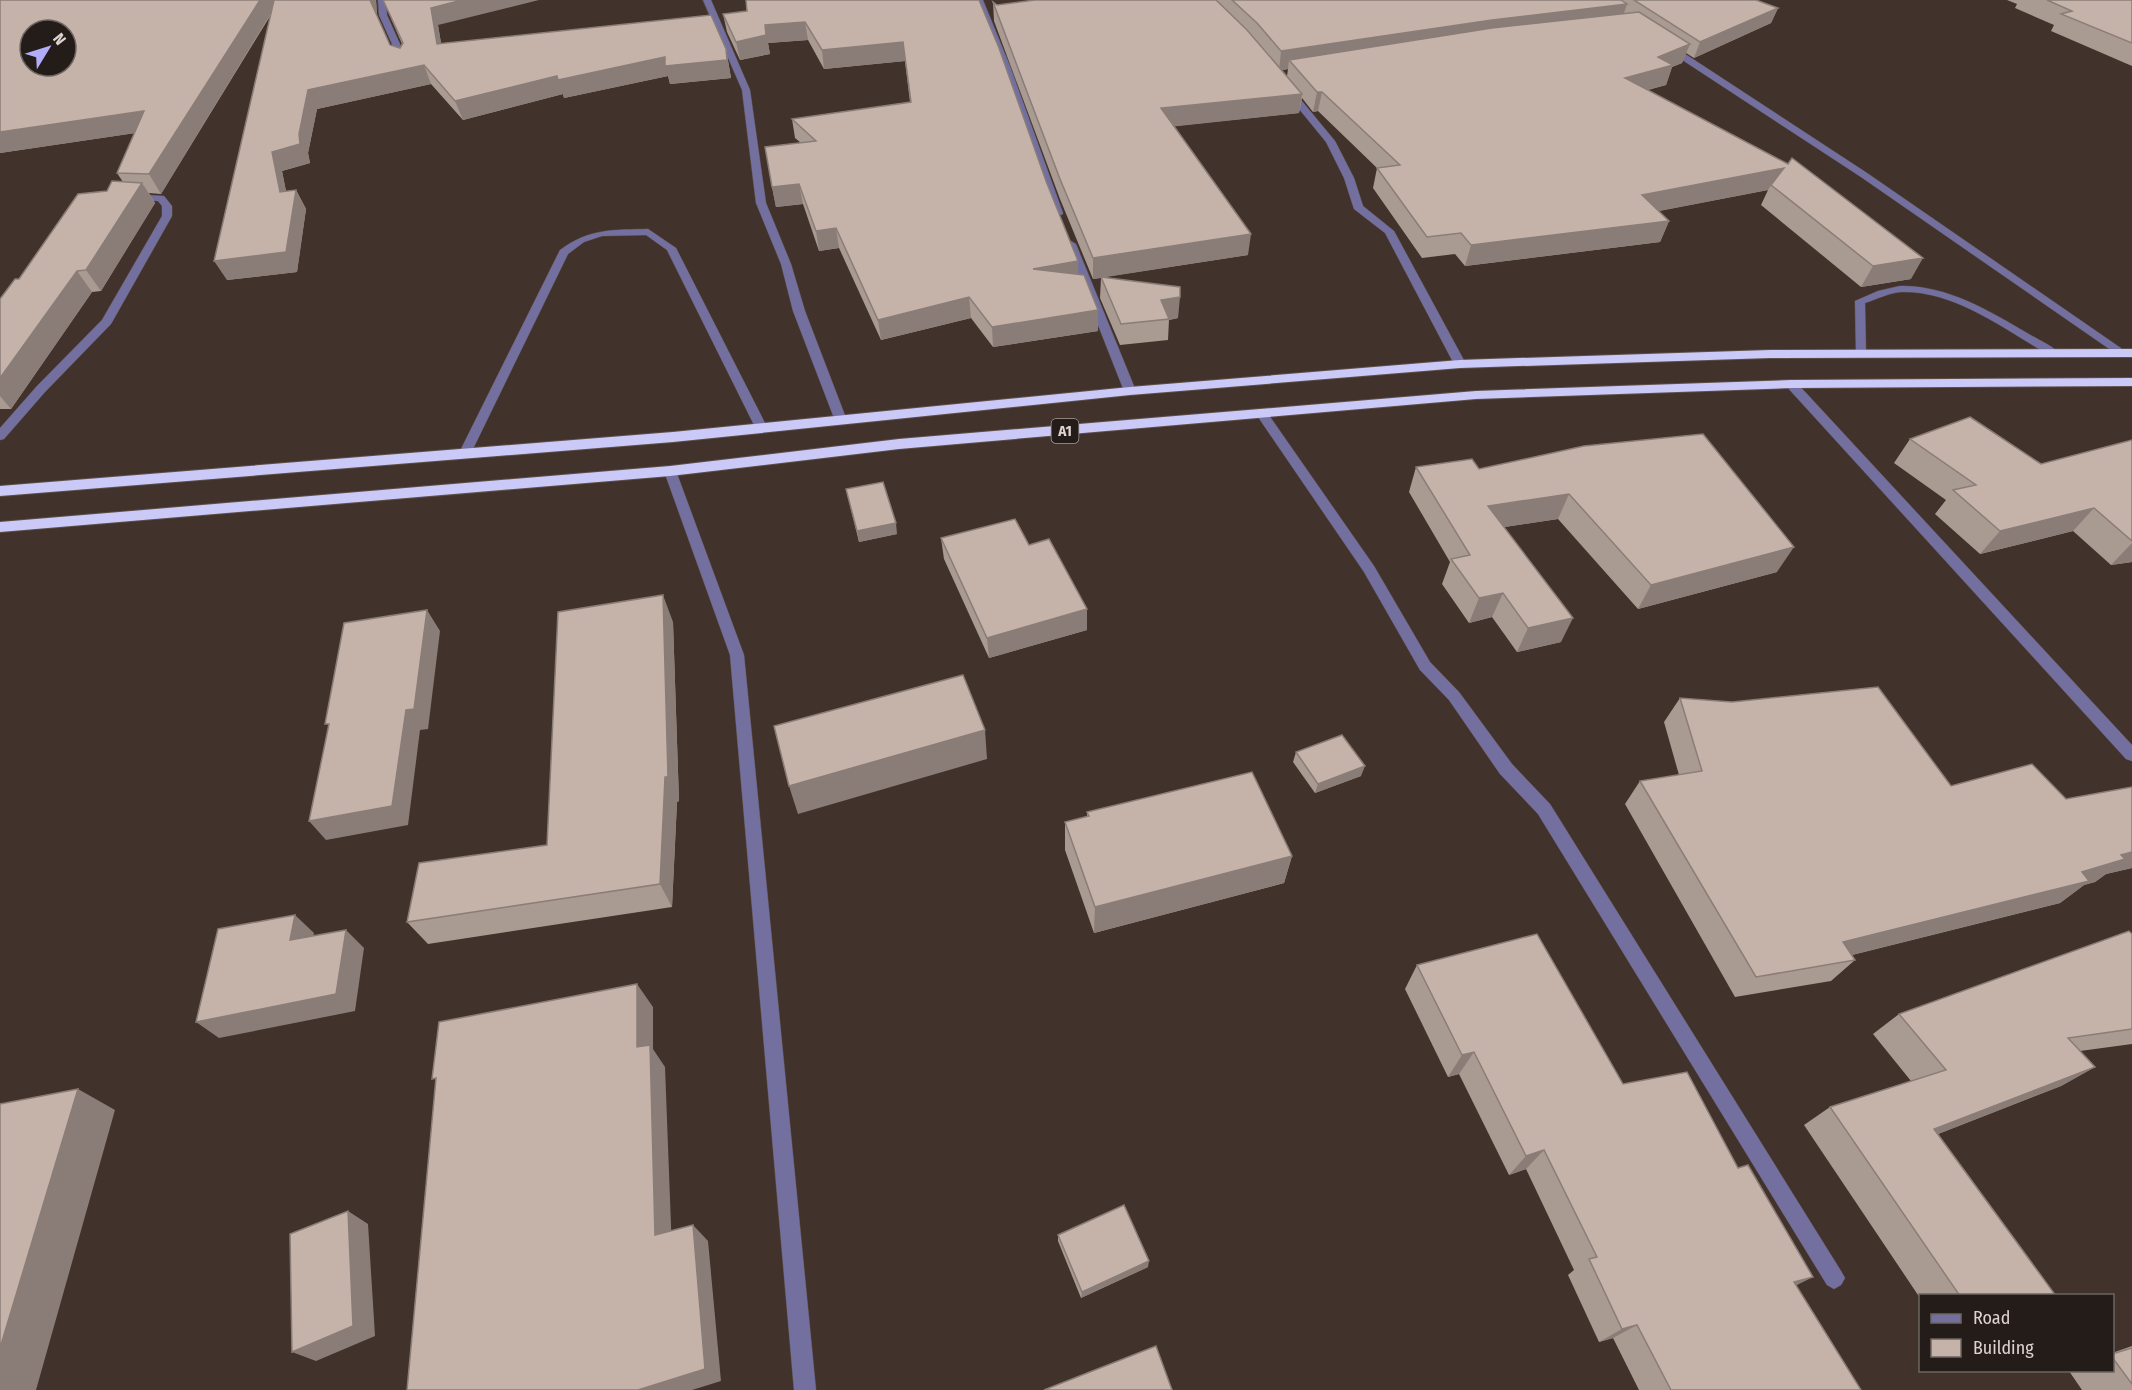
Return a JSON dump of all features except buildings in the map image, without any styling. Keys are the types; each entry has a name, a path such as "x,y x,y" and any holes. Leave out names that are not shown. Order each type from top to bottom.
{"highway":[{"name":"A1","path":"0,491 661,438 840,418 1130,391 1460,364 1770,354 2127,353"},
{"name":"A1","path":"0,527 670,471 899,444 1476,395 1791,384 2132,382"}],"street":[{"path":"382,0 383,15 404,62"},
{"path":"707,0 746,90 761,203 786,264 799,311 840,418"},
{"path":"979,0 1006,66 1061,221"},
{"path":"1656,38 2127,353"},
{"path":"1283,84 1330,141 1350,178 1358,207 1389,231 1460,364"},
{"path":"0,436 41,389 107,322 167,216 167,206 161,198 113,196"},
{"path":"465,453 564,252 580,240 601,233 648,232 671,248 761,427"},
{"path":"1066,232 1130,391"},
{"path":"1860,353 1860,301 1902,288 1929,292 1961,301 2053,353"},
{"path":"1791,384 2132,755"},
{"path":"1262,414 1369,569 1425,666 1454,696 1506,769 1544,808 1834,1278"},
{"path":"670,471 737,655 805,1390"}]}
